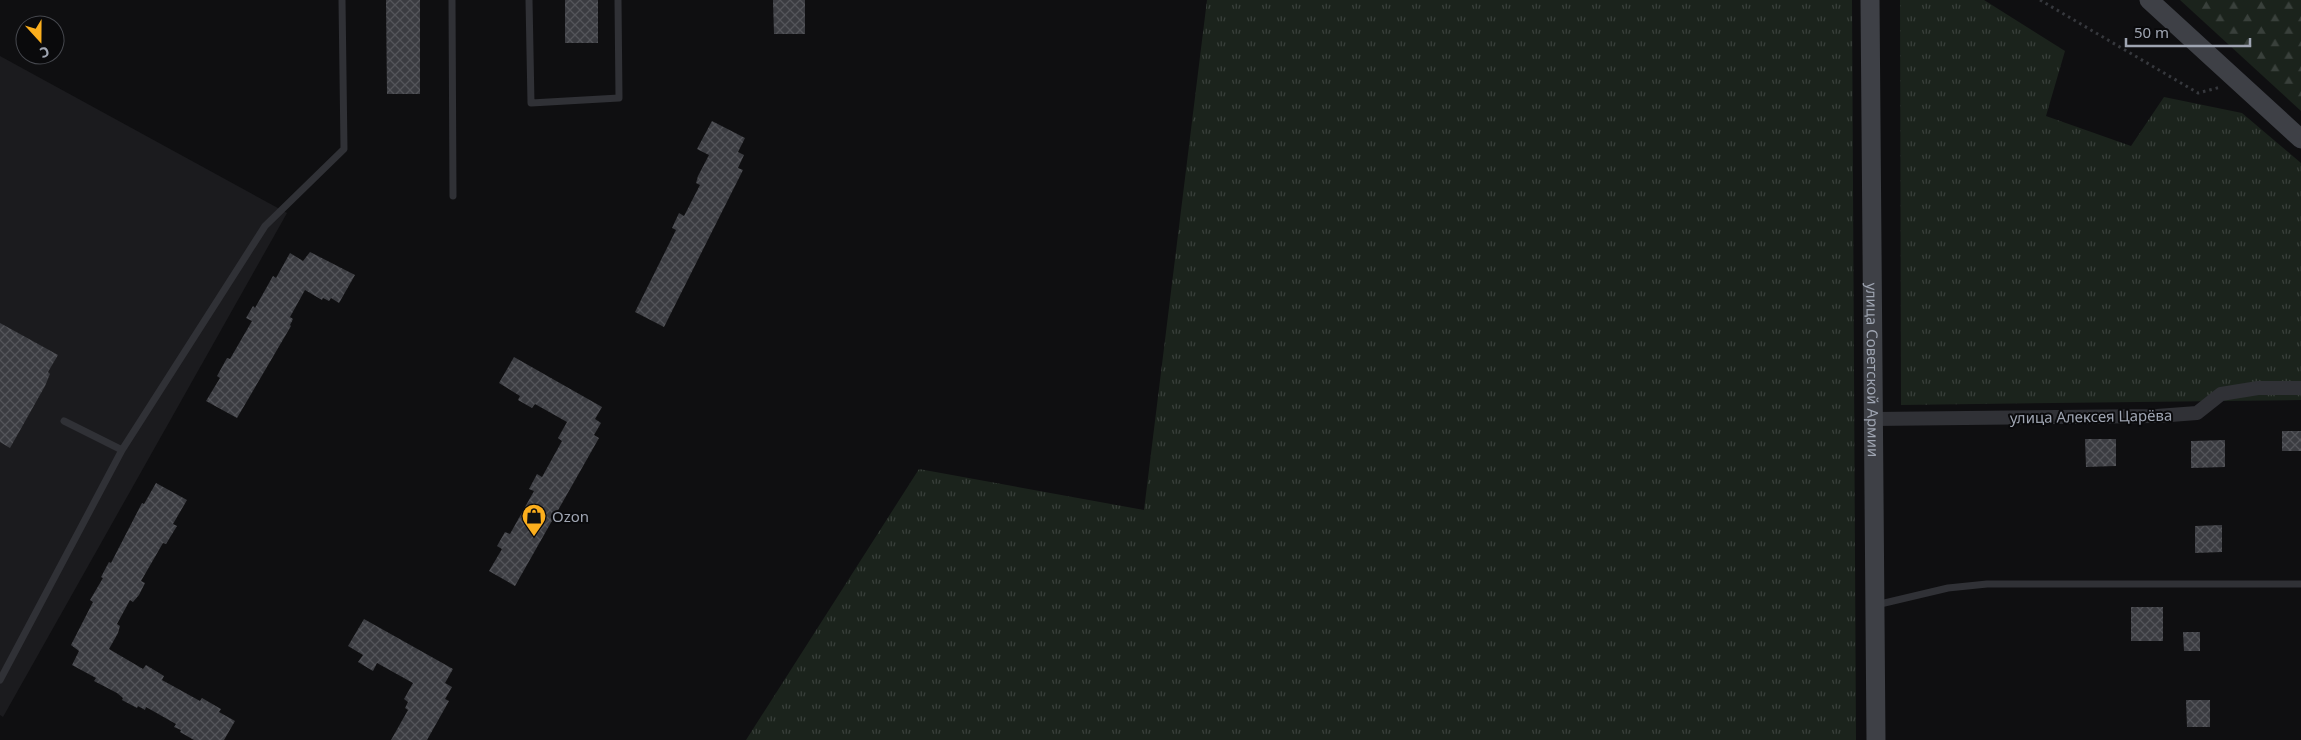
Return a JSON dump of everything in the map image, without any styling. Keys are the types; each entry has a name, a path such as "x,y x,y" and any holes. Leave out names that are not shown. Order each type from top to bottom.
{"main road":[{"name":"улица Советской Армии","path":"1870,0 1876,740"},
{"path":"2150,0 2301,139"}],"street":[{"name":"улица Алексея Царёва","path":"1874,419 2157,416 2197,413 2221,394 2258,388 2301,388"}],"lane":[{"path":"0,680 122,450 265,226 344,149 342,0"},
{"path":"452,0 453,196"},
{"path":"529,0 531,103 619,98 618,0"},
{"path":"64,421 122,450"},
{"path":"1875,605 1948,588 1987,584 2301,584"}],"path":[{"path":"2040,0 2198,93 2239,83"}],"shaded area":[{"path":"0,56 287,213 3,717 0,715"}],"green space":[{"path":"1207,0 1852,0 1856,740 746,740 919,469 1144,510"},
{"path":"1900,0 1984,0 2065,51 2046,116 2131,146 2164,97 2242,113 2301,163 2301,400 1901,405"},
{"path":"2180,0 2301,0 2301,111"}],"building":[{"path":"386,0 420,0 420,94 387,94"},
{"path":"565,0 598,0 598,43 565,43"},
{"path":"773,0 805,0 805,34 774,34"},
{"path":"712,121 745,138 738,152 744,155 738,168 743,170 664,327 635,312 676,230 672,228 679,213 684,216 700,185 696,183 698,176 709,155 697,149"},
{"path":"310,252 355,275 339,303 331,298 329,301 323,298 322,300 305,290 290,317 293,319 291,326 237,418 206,401 220,378 217,376 227,358 230,359 252,321 246,318 253,306 255,308 273,276 276,278 290,253 303,261"},
{"path":"0,323 58,355 48,372 50,374 45,386 10,448 0,442"},
{"path":"514,357 602,407 595,419 601,423 594,435 599,438 515,586 489,571 502,549 497,546 505,532 510,534 534,491 529,489 537,474 542,477 562,441 558,438 567,422 535,404 532,408 518,400 520,396 499,383"},
{"path":"2282,431 2301,431 2301,451 2282,451"},
{"path":"2085,439 2116,439 2116,466 2086,467"},
{"path":"2225,440 2225,467 2191,468 2191,441"},
{"path":"156,483 187,500 173,524 177,526 166,544 163,543 141,581 145,583 139,595 133,602 130,600 117,624 120,626 118,633 109,649 143,669 146,665 164,676 162,680 200,701 202,698 221,709 219,712 235,721 224,740 194,740 174,727 176,724 146,707 145,710 138,706 137,708 122,700 123,698 117,693 94,681 96,678 72,665 79,651 71,645 93,602 90,600 142,503 144,504"},
{"path":"2222,525 2222,552 2195,553 2195,526"},
{"path":"2131,607 2163,607 2163,641 2131,641"},
{"path":"364,619 453,669 445,683 452,687 445,699 449,701 427,740 391,740 408,710 405,708 408,702 404,699 413,683 377,663 373,671 358,662 363,655 348,646"},
{"path":"2183,632 2200,632 2200,651 2184,651"},
{"path":"2186,700 2210,700 2210,727 2187,727"}],"place":[{"name":"Ozon","path":"534,537"}]}
